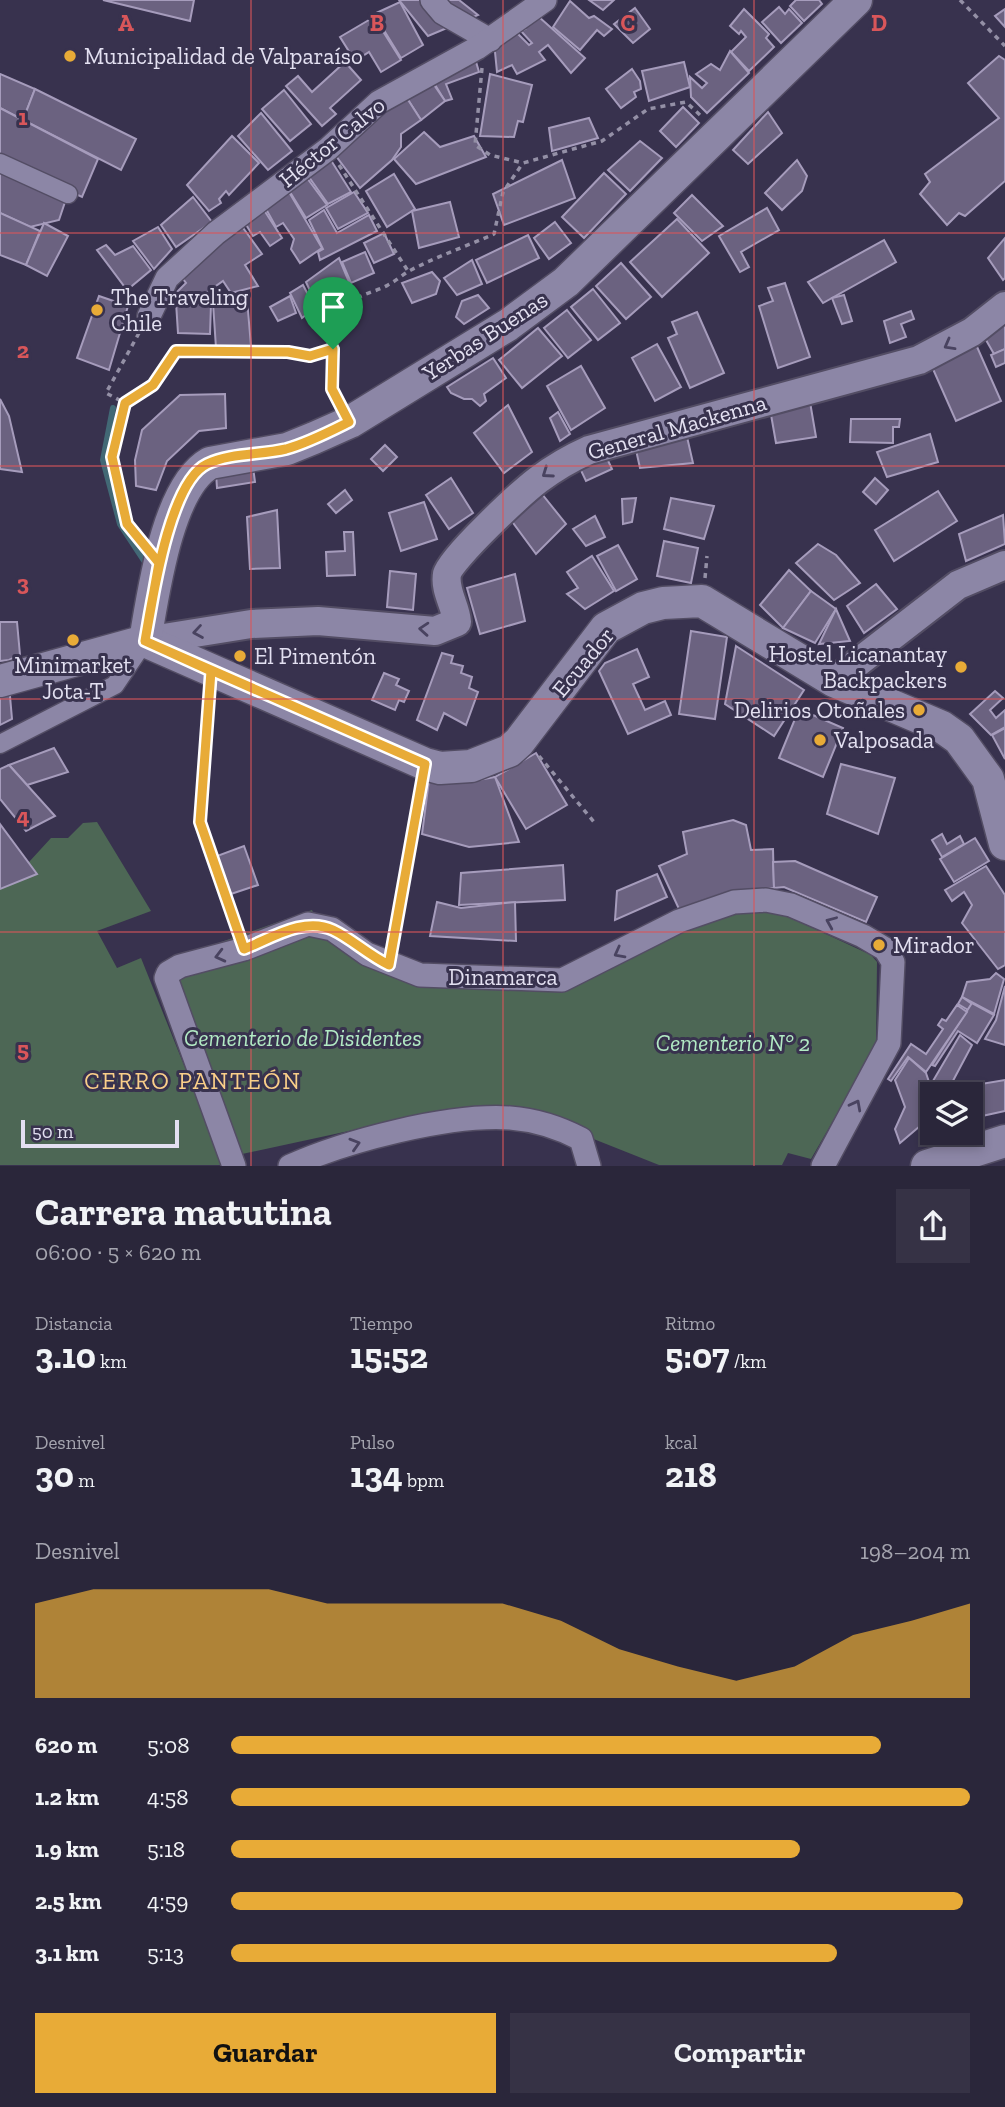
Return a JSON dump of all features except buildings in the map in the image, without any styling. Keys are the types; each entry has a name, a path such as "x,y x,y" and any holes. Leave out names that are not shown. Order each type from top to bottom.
{"main road":[{"name":"Yerbas Buenas","path":"145,641 159,563 184,488 200,468 210,463 287,449 349,422 479,345 557,289 856,0"},
{"name":"Ecuador","path":"145,641 425,764 440,768 471,766 497,758 519,743 606,628 633,612 663,603 702,601 834,681 943,727 959,739 988,779 1005,844"},
{"path":"0,681 145,641"},
{"path":"927,1166 1005,1141"}],"street":[{"path":"432,0 443,13 484,44"},
{"name":"Héctor Calvo","path":"149,316 167,278 216,233 328,149 379,102 417,78 484,44 545,0"},
{"path":"0,163 68,194"},
{"name":"General Mackenna","path":"145,641 251,624 318,621 435,631 447,628 457,622 456,608 448,592 447,573 458,556 536,482 566,460 589,450 919,360 972,332 1005,306"},
{"path":"834,681 958,585 1005,565"},
{"path":"0,744 116,685 145,641"},
{"name":"Dinamarca","path":"234,1166 166,978 168,973 180,966 244,949 308,924 332,929 367,954 389,965 420,975 562,980 679,921 746,901 791,905 885,948 892,962 889,1043 823,1166"},
{"path":"290,1166 366,1140 437,1124 509,1118 556,1126 581,1139 589,1166"}],"path":[{"path":"960,0 1005,46"},
{"path":"484,44 475,145 490,155 523,163 602,141 648,110 686,102 718,135"},
{"path":"328,149 349,176 408,271"},
{"path":"349,422 332,389 333,349 338,323 348,304 367,292 387,286 408,271 494,234 503,192 523,163"},
{"path":"125,403 106,393 149,316"},
{"path":"159,563 127,524 112,457 125,403 153,385 176,351 288,352 310,356 333,349"},
{"path":"211,671 200,822 244,949"},
{"path":"519,743 536,753 594,822"},
{"path":"389,965 425,764"}],"green space":[{"path":"97,822 151,911 97,931 117,968 141,958 224,1165 0,1165 0,878 18,874 51,838 68,838 83,823"},
{"path":"761,908 785,915 871,955 877,962 876,1046 811,1159 788,1153 782,1165 659,1165 576,1132 471,1108 446,1110 242,1154 167,961 312,910 324,938 377,962 572,975 736,909"}],"waterway":[{"path":"113,408 103,460 120,524 147,565"}],"place":[{"name":"Municipalidad de Valparaíso","path":"70,56"},
{"name":"The Traveling Chile","path":"97,310"},
{"name":"Minimarket Jota-T","path":"73,640"},
{"name":"El Pimentón","path":"240,656"},
{"name":"Hostel Licanantay Backpackers","path":"961,667"},
{"name":"Delirios Otoñales","path":"919,710"},
{"name":"Valposada","path":"820,740"},
{"name":"Mirador","path":"879,945"}],"district":[{"name":"CERRO PANTEÓN","path":"193,1080"}],"route":[{"path":"333,349 310,356 288,352 176,351 153,385 125,403 112,457 127,524 159,563 145,641 211,671 200,822 244,949 308,924 332,929 367,954 389,965 425,764 145,641 159,563 184,488 200,468 210,463 287,449 349,422 332,389 330,369 333,349"}],"park label":[{"name":"Cementerio de Disidentes","path":"303,1038"},
{"name":"Cementerio N° 2","path":"733,1043"}]}
